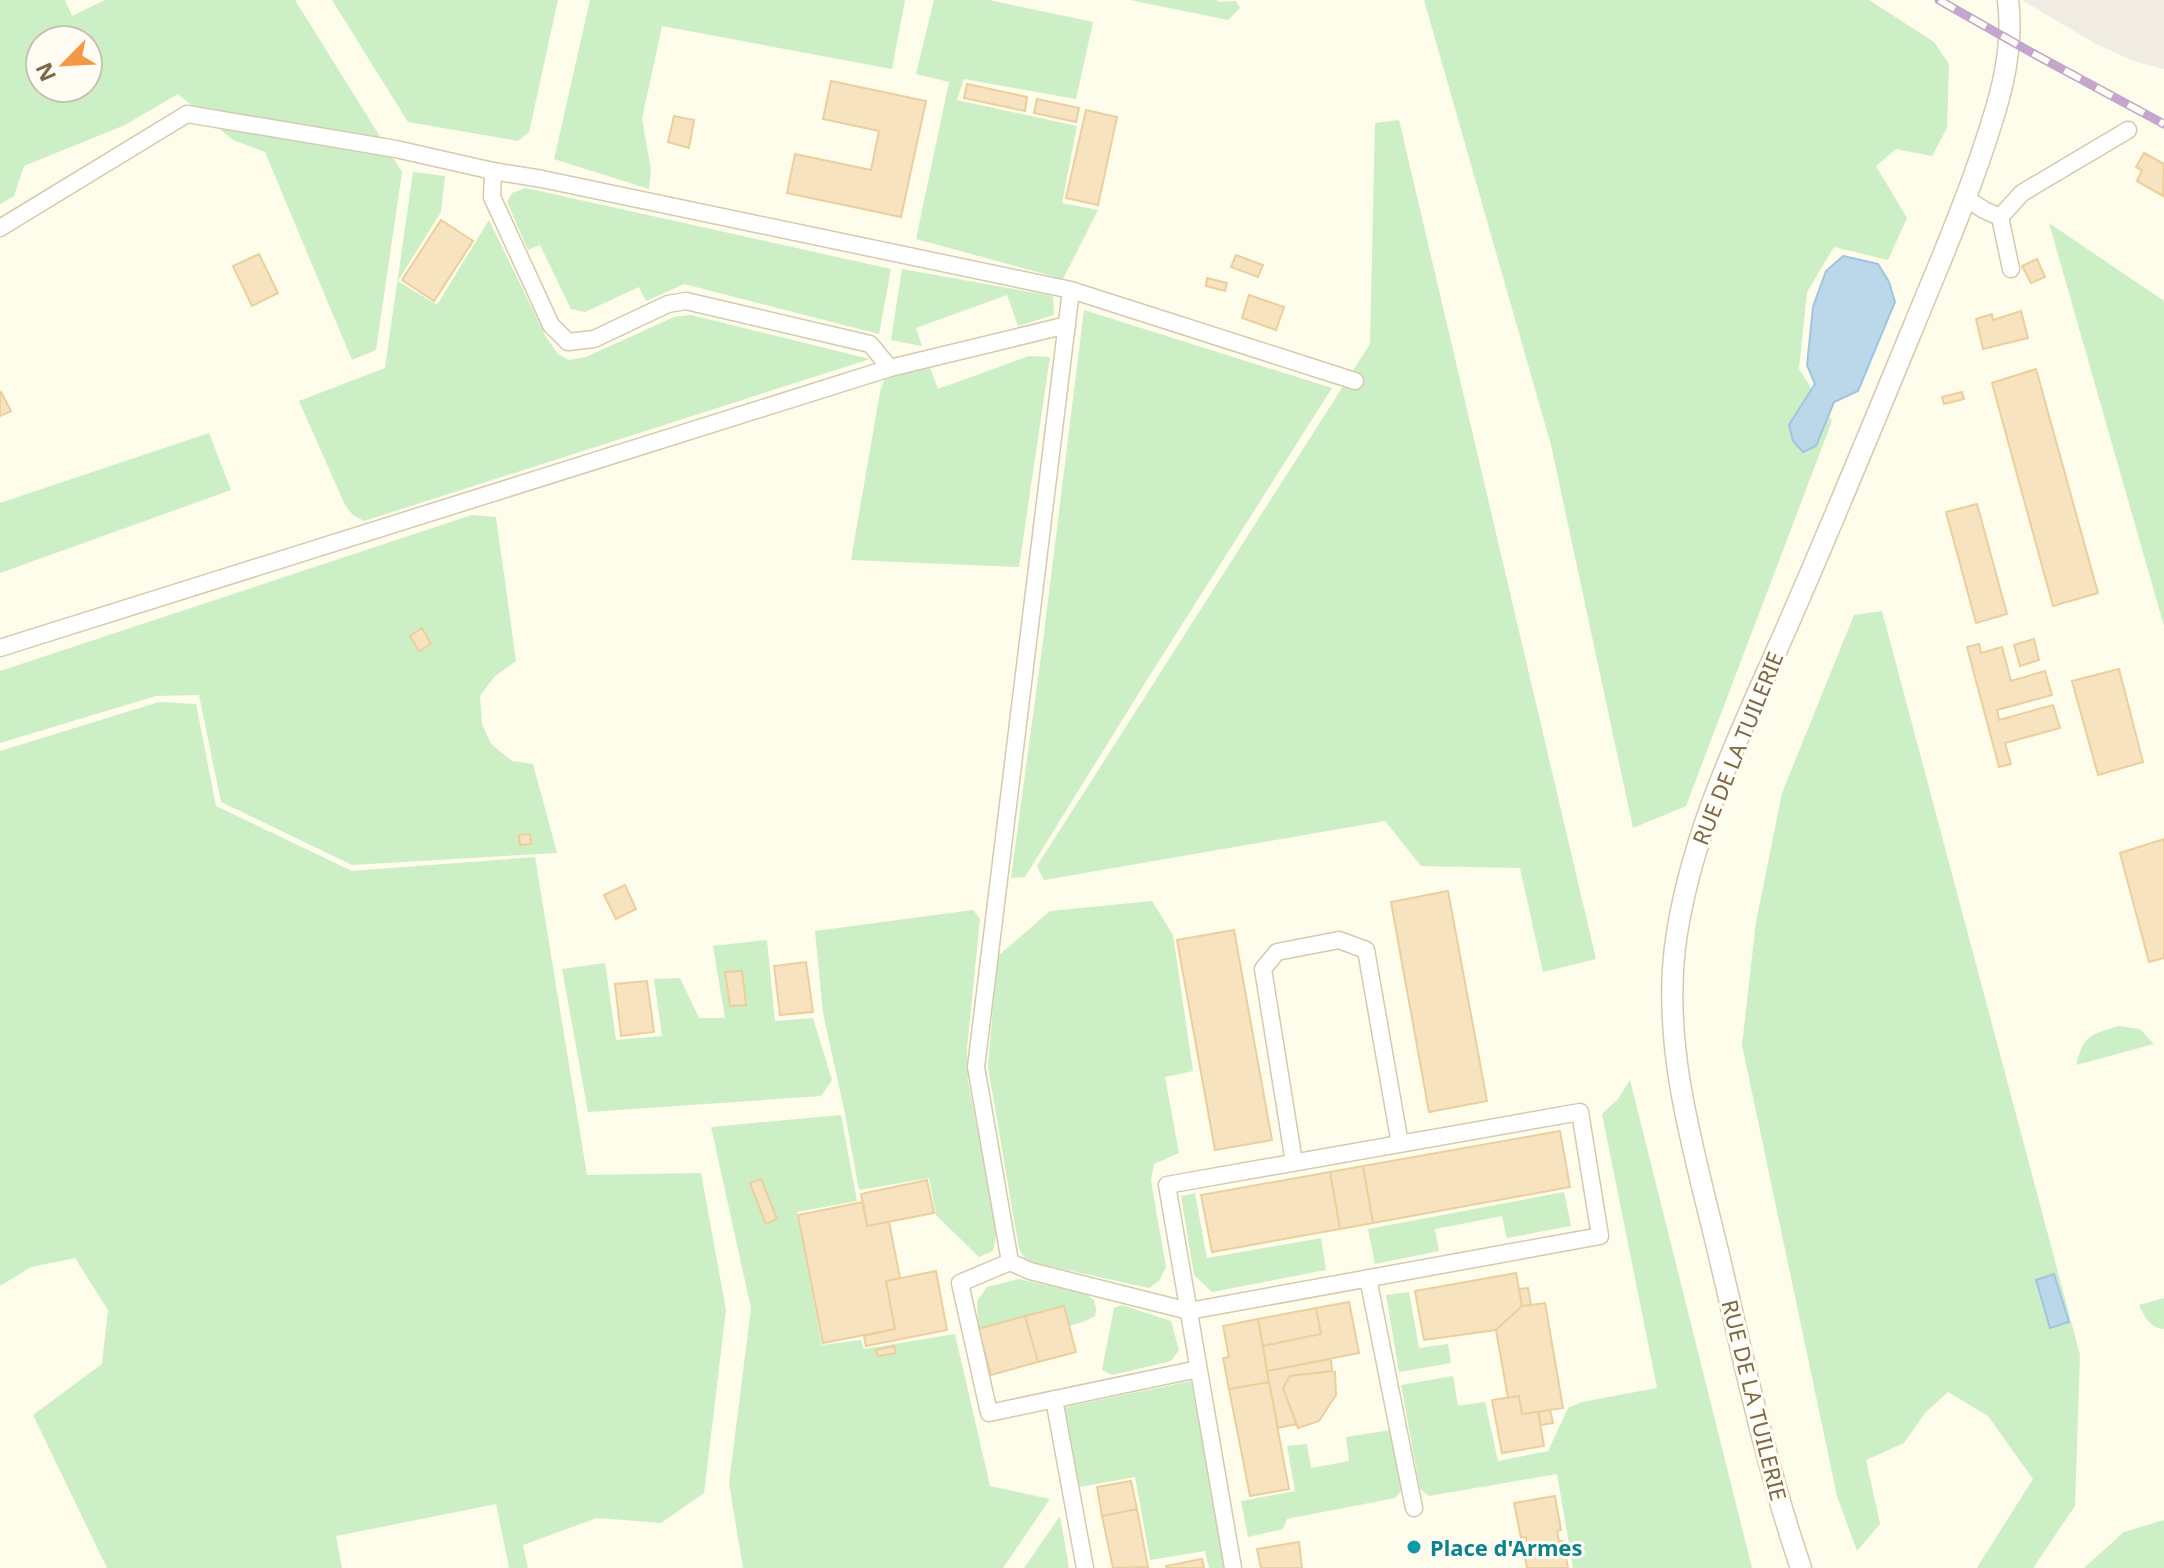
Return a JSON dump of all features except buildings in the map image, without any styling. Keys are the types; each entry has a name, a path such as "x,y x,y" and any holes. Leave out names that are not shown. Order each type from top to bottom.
{"street":[{"name":"RUE DE LA TUILERIE","path":"1801,1565 1783,1517 1679,1084 1671,1017 1675,950 1681,909 1696,849 1716,790 1829,531 1966,198 2001,92 2009,40 2008,0"},
{"path":"0,228 187,114 396,149 1071,290 1355,381"},
{"path":"2000,217 2022,193 2128,130"},
{"path":"493,171 492,197 551,325 568,342 594,339 668,304 686,301 870,344 890,368"},
{"path":"1966,198 2000,217"},
{"path":"2000,217 2011,269"},
{"path":"1010,1262 976,1067 1071,290"},
{"path":"0,648 890,368 1067,325"},
{"path":"1294,1162 1263,969 1277,952 1339,940 1366,950 1400,1144"},
{"path":"1198,1369 989,1413 960,1283 1010,1262 1030,1271 1189,1311 1600,1236 1580,1112 1167,1185 1189,1311 1198,1369 1233,1568"},
{"path":"1368,1278 1414,1508"},
{"path":"1054,1399 1085,1568"}],"shaded area":[{"path":"2022,0 2164,0 2164,69 2136,62 2096,44"}],"green space":[{"path":"0,0 65,0 72,16 105,0 295,0 402,172 376,350 352,360 265,152 233,140 178,94 125,125 24,166 14,196 0,204"},
{"path":"332,0 558,0 529,132 518,141 408,122"},
{"path":"590,0 905,0 892,69 662,26 642,119 651,169 649,189 554,159"},
{"path":"934,0 989,0 1093,22 1076,99 964,79 957,100 1077,126 1062,203 1098,210 1063,279 916,239 949,82 916,74"},
{"path":"1130,0 1236,1 1240,8 1228,20"},
{"path":"1424,0 1869,0 1934,42 1949,64 1947,128 1932,156 1896,149 1876,166 1907,218 1888,260 1834,247 1807,292 1799,369 1832,421 1686,806 1633,828 1551,445"},
{"path":"1399,120 1596,959 1543,972 1520,868 1421,866 1385,821 1044,880 1037,866 1370,344 1375,123"},
{"path":"413,172 445,176 441,212 398,281 437,305 489,220 546,337 558,354 569,360 586,357 674,317 691,315 870,359 364,521 353,515 345,505 299,401 385,368"},
{"path":"526,188 891,269 879,334 684,284 646,301 639,287 585,312 571,309 540,245 528,250 507,202 512,193"},
{"path":"2049,223 2164,301 2164,626"},
{"path":"902,269 1053,296 1054,315 1018,326 1007,295 916,328 922,346 891,340"},
{"path":"1084,310 1332,388 1025,877 1011,878 1043,641"},
{"path":"1029,356 1050,357 1019,567 851,560 884,380 929,365 938,389"},
{"path":"209,433 231,490 0,573 0,503"},
{"path":"472,515 496,517 516,661 494,677 480,696 482,724 491,744 512,761 533,764 557,853 352,865 221,802 199,695 156,696 0,743 0,671"},
{"path":"1882,611 2080,1355 2075,1506 2033,1568 1978,1568 2033,1479 1988,1416 1948,1392 1925,1413 1904,1443 1866,1460 1880,1524 1857,1551 1837,1496 1742,1045 1756,922 1782,793 1854,615"},
{"path":"159,702 196,704 216,806 352,871 535,857 587,1175 701,1173 726,1310 704,1493 661,1523 597,1518 523,1545 528,1568 509,1568 496,1504 336,1536 342,1568 107,1568 33,1415 102,1364 108,1310 75,1258 31,1267 0,1286 0,751"},
{"path":"1152,901 1173,935 1193,1071 1165,1077 1179,1153 1154,1164 1151,1181 1166,1267 1159,1281 1149,1288 1026,1261 1019,1249 988,1067 997,957 1050,911"},
{"path":"973,910 980,919 967,1049 968,1081 997,1231 993,1251 979,1257 936,1215 929,1178 859,1190 823,1013 815,931"},
{"path":"767,940 775,1021 813,1018 832,1080 821,1096 588,1112 562,969 605,963 616,1040 662,1036 654,979 680,978 699,1018 725,1018 713,946"},
{"path":"2119,1026 2140,1029 2154,1044 2076,1065 2085,1041"},
{"path":"1630,1080 1752,1568 1573,1568 1557,1474 1429,1496 1420,1489 1401,1385 1453,1376 1458,1406 1485,1402 1498,1461 1548,1451 1568,1408 1582,1402 1657,1388 1602,1114 1618,1099"},
{"path":"841,1115 857,1201 797,1212 822,1345 861,1340 864,1349 955,1334 990,1486 1050,1499 1003,1568 743,1568 729,1483 751,1308 711,1127"},
{"path":"1564,1192 1571,1226 1507,1238 1502,1216 1435,1229 1439,1251 1375,1264 1368,1229"},
{"path":"1195,1193 1207,1258 1321,1238 1326,1270 1212,1292 1194,1275 1181,1196"},
{"path":"1019,1279 1088,1295 1094,1300 1095,1316 1069,1326 1063,1306 978,1329 977,1301 987,1287"},
{"path":"1409,1292 1419,1348 1448,1344 1451,1363 1399,1372 1386,1295"},
{"path":"2164,1298 2164,1329 2152,1324 2139,1305"},
{"path":"1122,1305 1171,1321 1179,1350 1171,1361 1112,1375 1102,1370 1114,1308"},
{"path":"1191,1381 1225,1568 1209,1568 1205,1551 1150,1560 1135,1477 1079,1487 1065,1407"},
{"path":"1391,1430 1403,1489 1395,1498 1287,1519 1283,1529 1248,1537 1241,1501 1295,1491 1287,1446 1307,1444 1311,1468 1349,1461 1346,1437"},
{"path":"1060,1516 1069,1568 1024,1568"},
{"path":"2164,1520 2164,1568 2084,1568 2124,1532"}],"water":[{"path":"1843,256 1878,264 1889,282 1895,302 1858,391 1834,402 1816,446 1803,452 1793,441 1789,425 1815,384 1807,365 1813,307 1826,271"},
{"path":"2054,1274 2069,1322 2050,1328 2036,1280"}],"railway":[{"path":"1939,0 2164,124"}],"place":[{"name":"Place d'Armes","path":"1414,1547"}]}
